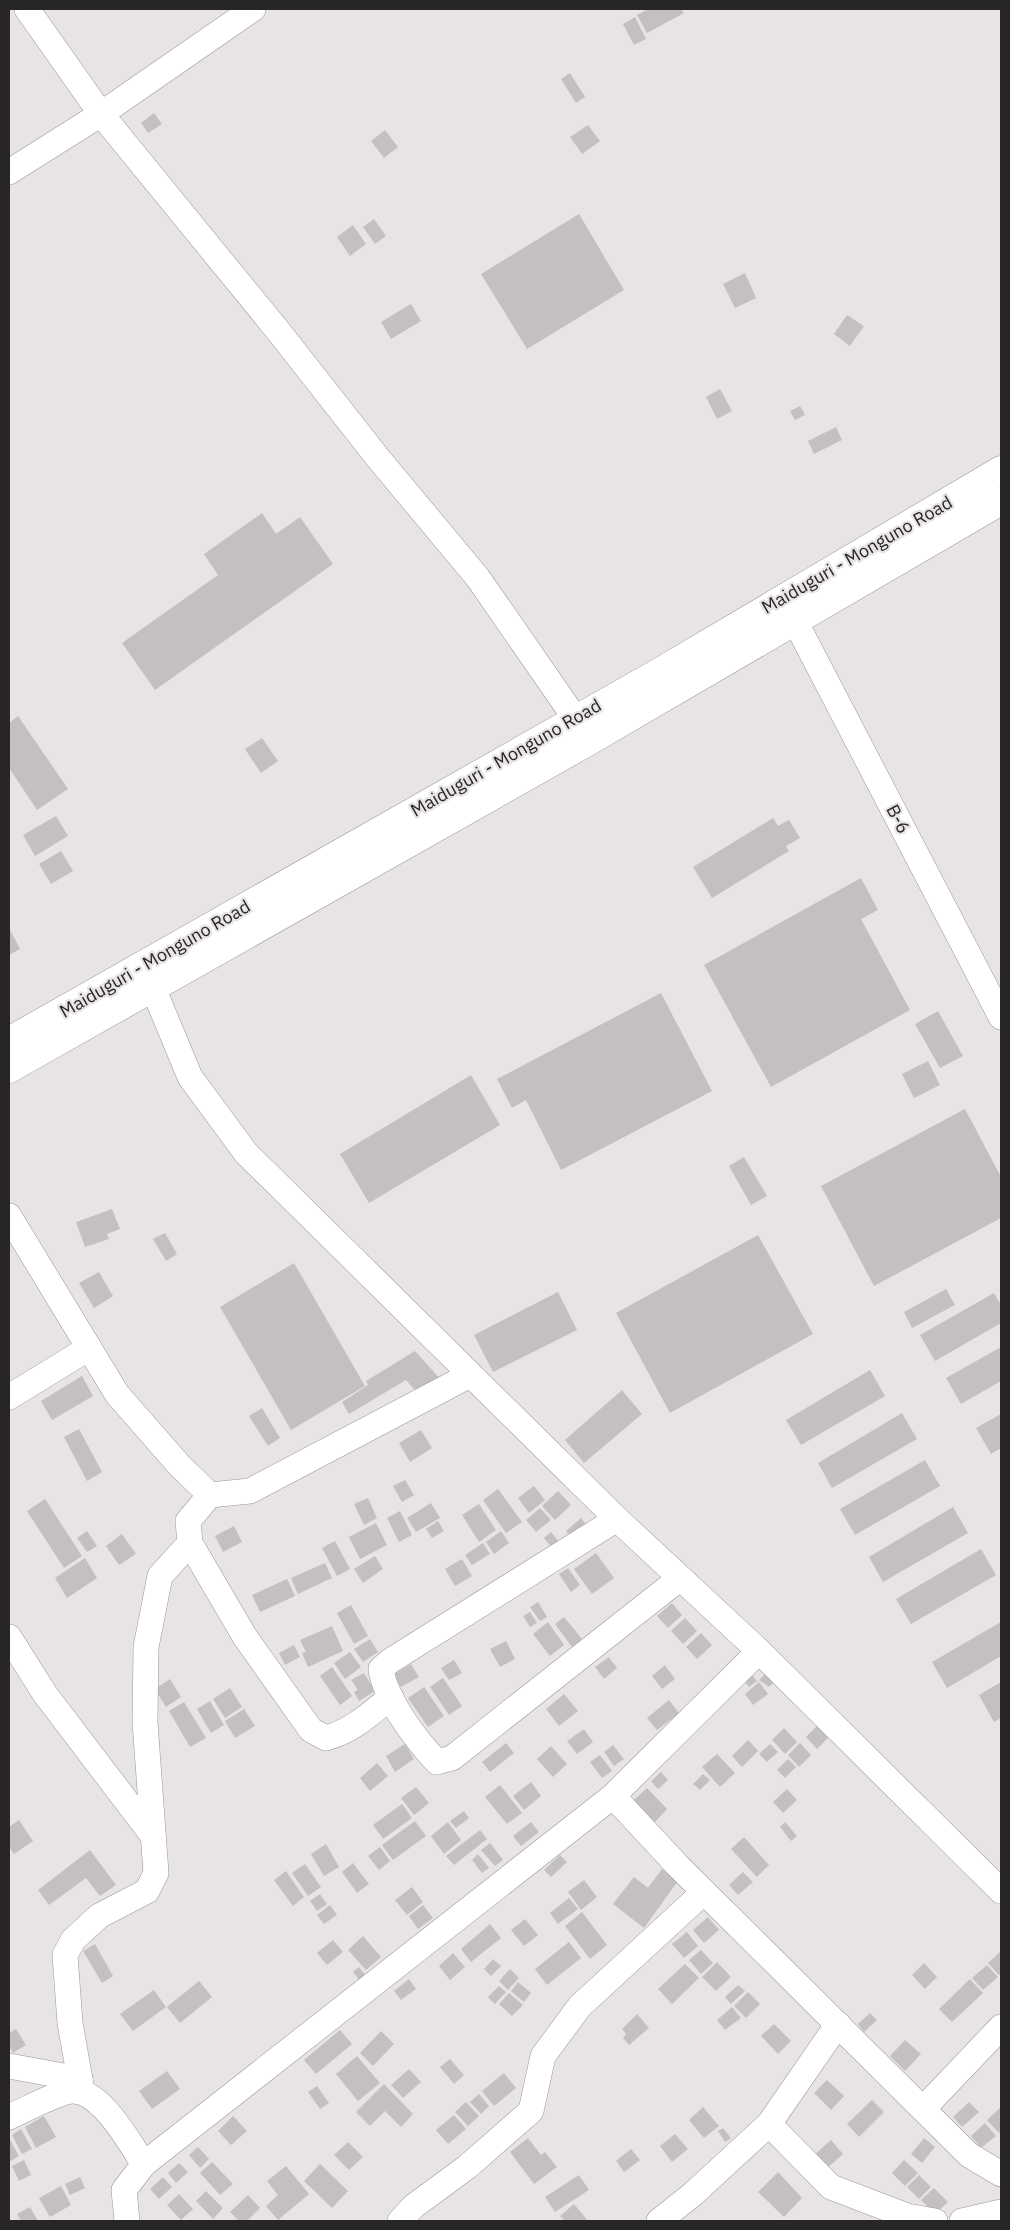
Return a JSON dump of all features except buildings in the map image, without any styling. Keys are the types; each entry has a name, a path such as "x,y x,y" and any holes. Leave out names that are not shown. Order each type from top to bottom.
{"main road":[{"name":"Maiduguri - Monguno Road","path":"9,1042 575,718 656,674 1001,470"},
{"name":"Maiduguri - Monguno Road","path":"9,1068 153,988 795,621 1001,500"}],"street":[{"path":"27,9 101,114 280,332 378,458 478,578 575,718"},
{"path":"9,172 101,114 253,9"},
{"name":"B-6","path":"795,621 1001,1017"},
{"path":"153,988 190,1077 246,1153 617,1519 758,1652 1001,1891"},
{"path":"9,1216 117,1394 179,1465 210,1494"},
{"path":"9,1397 89,1348"},
{"path":"391,1697 358,1724 340,1734 326,1738 312,1730 245,1637 190,1543 188,1521 210,1494 250,1490 470,1375"},
{"path":"617,1519 390,1661 381,1669 383,1683 391,1697 423,1748 436,1762 452,1758 679,1579"},
{"path":"81,2085 70,2023 65,1955 73,1940 99,1916 147,1891 156,1873 145,1722 146,1647 160,1576 190,1543"},
{"path":"9,1638 45,1694 153,1836"},
{"path":"127,2221 124,2190 144,2164 613,1796 758,1652"},
{"path":"613,1796 704,1892 969,2155 1001,2174"},
{"path":"400,2221 414,2206 467,2167 531,2111 543,2056 580,2006 704,1892"},
{"path":"659,2221 693,2194 769,2124 838,2024"},
{"path":"923,2109 1001,2027"},
{"path":"9,2066 81,2085 101,2103 144,2164"},
{"path":"9,2117 81,2085"},
{"path":"769,2124 830,2187 908,2216 935,2221"},
{"path":"962,2221 1001,2212"}]}
